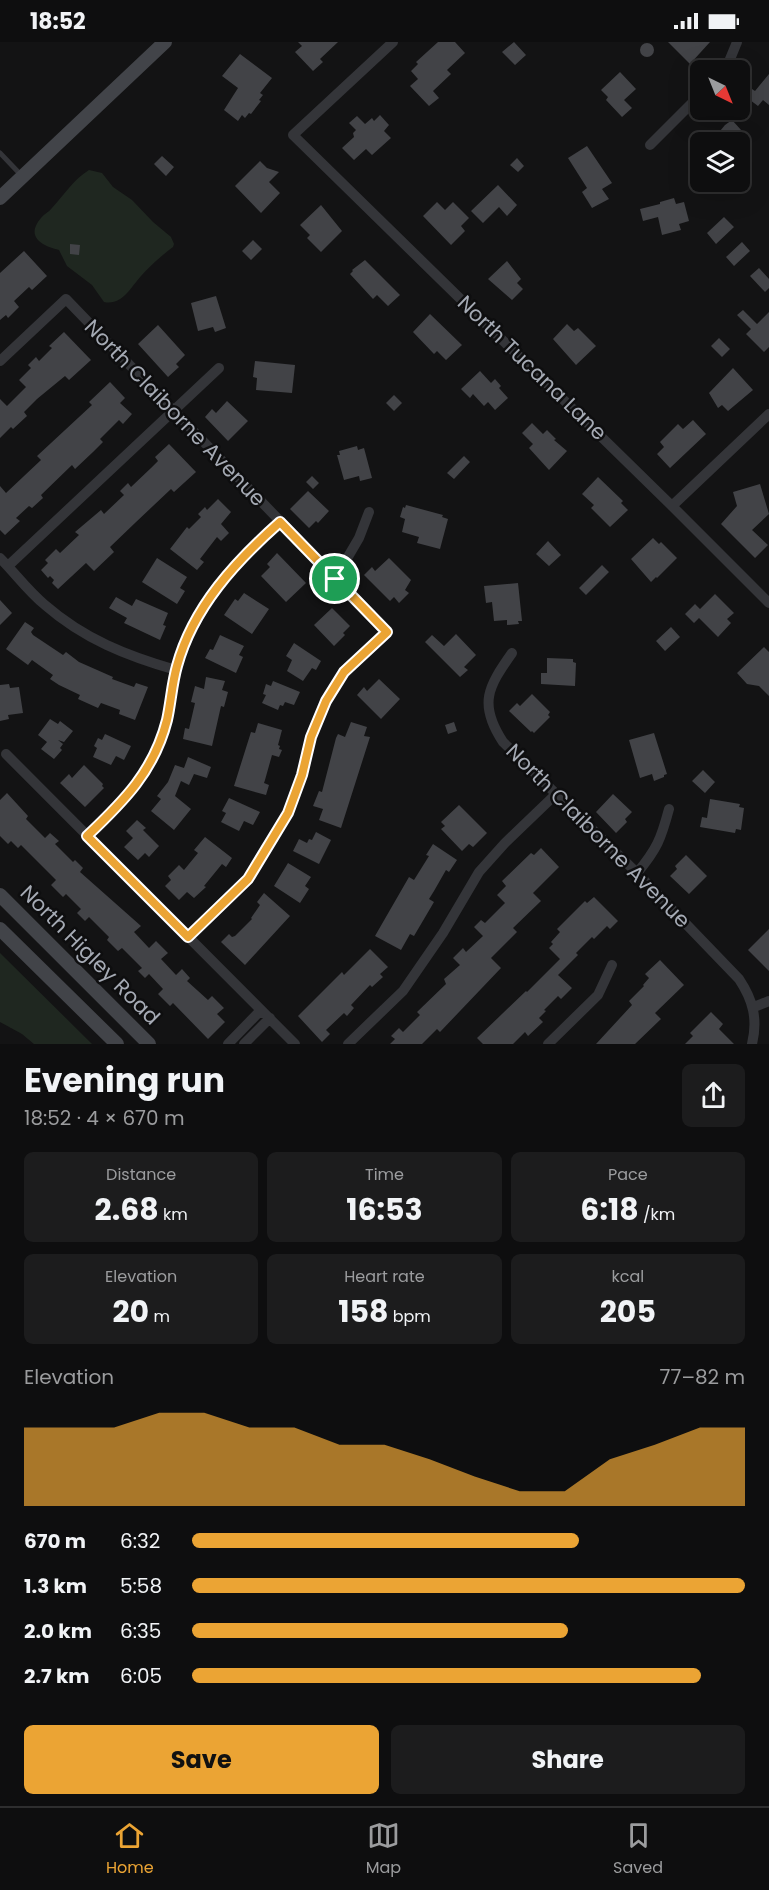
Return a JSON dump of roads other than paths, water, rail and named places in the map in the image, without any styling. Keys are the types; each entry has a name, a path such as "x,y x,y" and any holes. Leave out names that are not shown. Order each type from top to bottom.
{"main road":[{"path":"0,198 165,42"},
{"name":"North Higley Road","path":"0,895 150,1044"},
{"path":"0,929 117,1044"}],"street":[{"name":"North Tucana Lane","path":"393,42 293,135 769,603"},
{"path":"730,60 737,42"},
{"path":"650,145 690,105"},
{"name":"North Claiborne Avenue","path":"1,360 66,299 387,632 344,672 326,701 311,737 302,775 288,813 248,879 188,937"},
{"path":"176,670 130,657 70,626 43,604 4,562 219,368"},
{"path":"672,506 769,414"},
{"path":"335,579 359,538 369,512"},
{"path":"87,836 121,804 140,780 156,752 166,721 176,670 201,610 219,584 248,551 280,522"},
{"name":"North Claiborne Avenue","path":"512,653 490,688 488,704 491,724 502,742 637,873 739,979 754,1007"},
{"path":"6,754 295,1044"},
{"path":"348,1044 408,983 479,872 505,843 556,794"},
{"path":"637,873 662,837 669,809"},
{"path":"548,1044 598,995 612,965"},
{"path":"752,1044 756,1026 754,1007 769,1001"},
{"path":"228,1044 261,1010"},
{"path":"244,1044 270,1018"}],"lane":[{"path":"0,153 23,176"}]}
